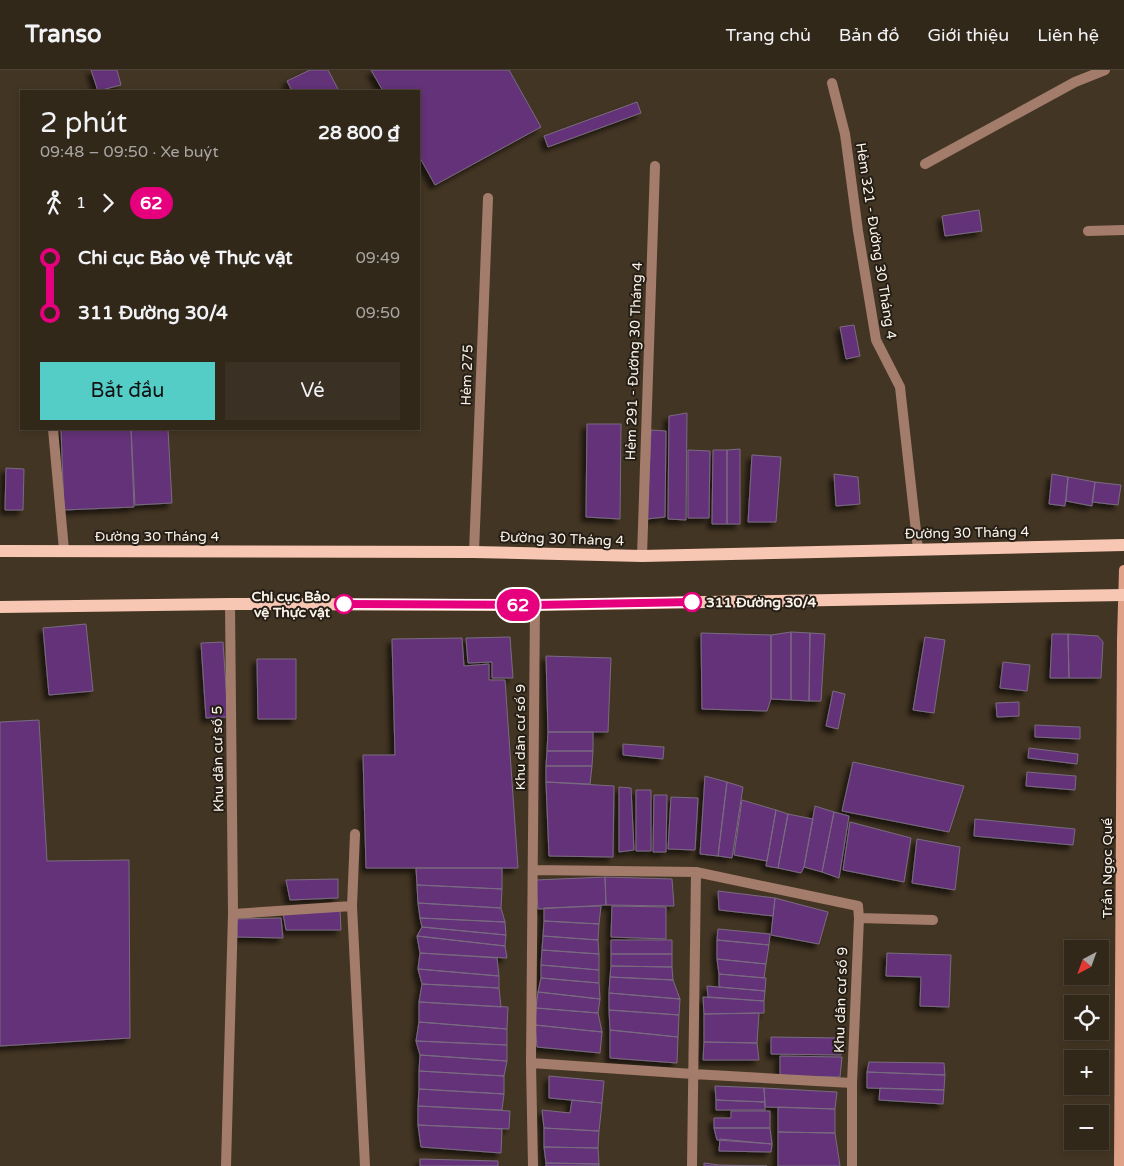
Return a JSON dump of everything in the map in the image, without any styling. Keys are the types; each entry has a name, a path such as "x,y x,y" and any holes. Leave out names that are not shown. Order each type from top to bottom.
{"main road":[{"name":"Đường 30 Tháng 4","path":"0,551 474,552 642,556 1124,545"},
{"path":"0,607 230,604 534,605 1123,594"}],"street":[{"path":"925,164 1075,82 1105,70"},
{"name":"Hẻm 321 - Đường 30 Tháng 4","path":"832,83 845,134 876,340 900,387 918,549"},
{"name":"Hẻm 291 - Đường 30 Tháng 4","path":"642,556 654,166"},
{"name":"Hẻm 275","path":"474,552 488,198"},
{"path":"1088,231 1124,230"},
{"path":"53,430 64,550"},
{"name":"Trần Ngọc Quế","path":"1119,1166 1124,570"},
{"name":"Khu dân cư số 5","path":"226,1166 233,914 230,604"},
{"name":"Khu dân cư số 9","path":"533,1166 531,1063 534,605"},
{"path":"355,834 352,906 365,1166"},
{"path":"533,870 696,872 858,906 859,918 933,920"},
{"path":"692,1166 696,872"},
{"path":"233,914 352,906"},
{"name":"Khu dân cư số 9","path":"852,1166 852,1082 859,918"},
{"path":"531,1063 852,1082"}],"building":[{"path":"91,70 117,70 121,85 98,90"},
{"path":"310,70 328,70 338,90 292,90 287,81"},
{"path":"371,70 509,70 541,127 435,185 420,158 420,90 382,90"},
{"path":"637,102 641,113 548,147 544,136"},
{"path":"979,210 982,231 945,236 942,216"},
{"path":"854,325 860,356 846,359 840,327"},
{"path":"687,413 686,520 668,519 669,416"},
{"path":"587,424 621,424 620,519 586,517"},
{"path":"61,430 131,430 134,507 64,510"},
{"path":"131,430 168,430 172,503 135,505"},
{"path":"651,430 666,431 665,517 647,519"},
{"path":"740,449 740,524 727,524 727,450"},
{"path":"688,450 710,451 709,518 688,518"},
{"path":"713,450 727,450 727,524 712,524"},
{"path":"752,455 781,457 776,522 748,522"},
{"path":"6,468 24,469 23,510 5,510"},
{"path":"834,474 858,477 860,504 836,506"},
{"path":"1052,474 1068,477 1065,506 1049,504"},
{"path":"1068,477 1095,482 1092,506 1066,501"},
{"path":"1095,482 1121,485 1118,505 1092,502"},
{"path":"86,624 93,691 49,695 43,628"},
{"path":"791,632 810,633 809,701 791,700"},
{"path":"791,632 791,700 771,699 771,635"},
{"path":"701,633 771,635 771,699 767,711 702,709"},
{"path":"810,633 825,634 821,701 809,701"},
{"path":"1052,634 1068,634 1069,678 1050,678"},
{"path":"1068,634 1098,636 1103,642 1101,678 1069,678"},
{"path":"510,637 513,678 492,678 492,662 468,663 466,638"},
{"path":"925,637 945,640 934,713 913,710"},
{"path":"462,638 464,666 489,664 489,680 505,680 518,868 366,868 363,755 395,755 392,639"},
{"path":"223,642 228,717 206,718 201,643"},
{"path":"546,656 611,658 608,732 548,732"},
{"path":"257,659 296,659 296,719 258,719"},
{"path":"1003,662 1030,665 1027,691 1000,688"},
{"path":"833,691 845,694 838,729 826,726"},
{"path":"1019,702 1019,716 997,717 996,703"},
{"path":"39,720 47,861 129,860 130,1038 0,1046 0,722"},
{"path":"1035,725 1080,727 1080,739 1035,737"},
{"path":"548,732 593,732 593,751 547,751"},
{"path":"623,744 664,747 663,759 623,755"},
{"path":"1029,748 1078,754 1077,764 1028,758"},
{"path":"547,751 593,751 592,766 546,766"},
{"path":"853,762 964,786 949,832 842,811"},
{"path":"546,766 592,766 590,784 546,782"},
{"path":"1027,772 1076,776 1075,790 1026,786"},
{"path":"705,776 727,782 718,856 700,854"},
{"path":"546,782 614,786 613,857 549,856"},
{"path":"727,782 743,787 732,858 718,856"},
{"path":"619,787 631,788 634,850 619,852"},
{"path":"636,790 651,790 651,851 636,851"},
{"path":"654,795 667,795 666,852 653,852"},
{"path":"671,797 698,798 695,850 668,849"},
{"path":"742,800 776,810 767,861 734,855"},
{"path":"815,806 834,812 822,872 804,867"},
{"path":"776,810 788,814 778,868 766,866"},
{"path":"834,812 849,816 839,878 822,872"},
{"path":"788,814 813,819 804,867 801,873 778,868"},
{"path":"975,819 1075,829 1073,845 974,836"},
{"path":"850,822 911,838 904,882 843,870"},
{"path":"917,839 960,847 955,890 912,883"},
{"path":"416,868 502,868 502,889 417,885"},
{"path":"605,877 606,905 538,909 536,880"},
{"path":"605,877 672,879 674,906 606,905"},
{"path":"338,879 338,898 290,900 286,880"},
{"path":"417,885 502,889 501,908 418,903"},
{"path":"718,891 775,898 773,916 719,910"},
{"path":"775,898 828,912 819,944 771,935"},
{"path":"418,903 501,908 505,922 420,918"},
{"path":"601,906 599,924 544,921 544,908"},
{"path":"612,906 666,907 666,939 611,937"},
{"path":"340,910 341,930 286,930 283,913"},
{"path":"281,918 283,938 237,937 236,919"},
{"path":"420,918 505,922 506,935 422,927"},
{"path":"544,921 599,924 598,940 543,936"},
{"path":"422,927 506,935 505,946 417,936"},
{"path":"718,929 770,934 769,945 717,940"},
{"path":"417,936 505,946 507,958 420,953"},
{"path":"543,936 598,940 599,954 542,950"},
{"path":"611,940 672,940 672,954 611,954"},
{"path":"717,940 769,945 766,964 717,959"},
{"path":"542,950 599,954 599,970 541,965"},
{"path":"420,953 497,958 499,976 418,969"},
{"path":"887,953 951,955 949,1007 920,1006 921,977 886,976"},
{"path":"611,954 672,954 672,967 611,966"},
{"path":"717,959 766,964 764,978 719,974"},
{"path":"541,965 599,970 599,983 541,978"},
{"path":"611,966 672,967 673,980 610,977"},
{"path":"418,969 499,976 499,988 422,984"},
{"path":"719,974 766,978 765,991 719,987"},
{"path":"610,977 673,980 680,999 609,993"},
{"path":"541,978 599,983 600,999 538,992"},
{"path":"422,984 499,988 501,1007 419,1002"},
{"path":"707,986 765,991 764,1001 708,997"},
{"path":"538,992 600,999 598,1013 536,1008"},
{"path":"609,993 680,999 679,1015 609,1010"},
{"path":"703,997 764,1001 764,1013 704,1014"},
{"path":"419,1002 508,1007 507,1029 419,1022"},
{"path":"536,1008 598,1013 602,1032 535,1025"},
{"path":"609,1010 679,1015 678,1037 610,1030"},
{"path":"759,1013 757,1043 704,1042 704,1014"},
{"path":"419,1022 507,1029 507,1045 416,1041"},
{"path":"535,1025 602,1032 600,1053 537,1047"},
{"path":"610,1030 678,1037 677,1063 610,1058"},
{"path":"771,1037 841,1038 841,1055 771,1054"},
{"path":"416,1041 507,1045 507,1061 420,1055"},
{"path":"704,1042 757,1043 759,1060 703,1060"},
{"path":"420,1055 507,1061 504,1076 419,1071"},
{"path":"780,1056 842,1057 840,1077 780,1076"},
{"path":"869,1062 944,1063 945,1075 867,1072"},
{"path":"419,1071 504,1076 504,1094 419,1089"},
{"path":"867,1072 945,1075 944,1090 867,1088"},
{"path":"549,1076 604,1081 602,1103 549,1098"},
{"path":"715,1086 764,1088 765,1102 716,1100"},
{"path":"764,1088 837,1092 835,1109 765,1107"},
{"path":"880,1088 944,1090 943,1104 879,1100"},
{"path":"419,1089 504,1094 502,1110 418,1106"},
{"path":"572,1100 602,1103 599,1131 544,1128 542,1110 570,1113"},
{"path":"716,1100 765,1102 765,1110 716,1110"},
{"path":"418,1106 510,1111 509,1129 418,1125"},
{"path":"778,1107 835,1109 835,1133 778,1132"},
{"path":"731,1111 770,1111 770,1128 714,1128 714,1118 731,1118"},
{"path":"418,1125 502,1129 501,1153 421,1147"},
{"path":"544,1128 599,1131 598,1148 544,1147"},
{"path":"714,1128 770,1128 772,1144 717,1140"},
{"path":"778,1132 835,1133 840,1166 778,1166"},
{"path":"720,1139 772,1144 771,1152 719,1151"},
{"path":"544,1147 598,1148 599,1164 546,1163"},
{"path":"420,1159 498,1161 498,1166 420,1166"},
{"path":"546,1163 599,1164 599,1166 546,1166"},
{"path":"704,1163 719,1165 767,1166 704,1166"}],"bus line":[{"name":"62","path":"344,604 534,605 692,602"}],"place":[{"name":"311 Đường 30/4","path":"692,602"},
{"name":"Chi cục Bảo vệ Thực vật","path":"344,604"}]}
